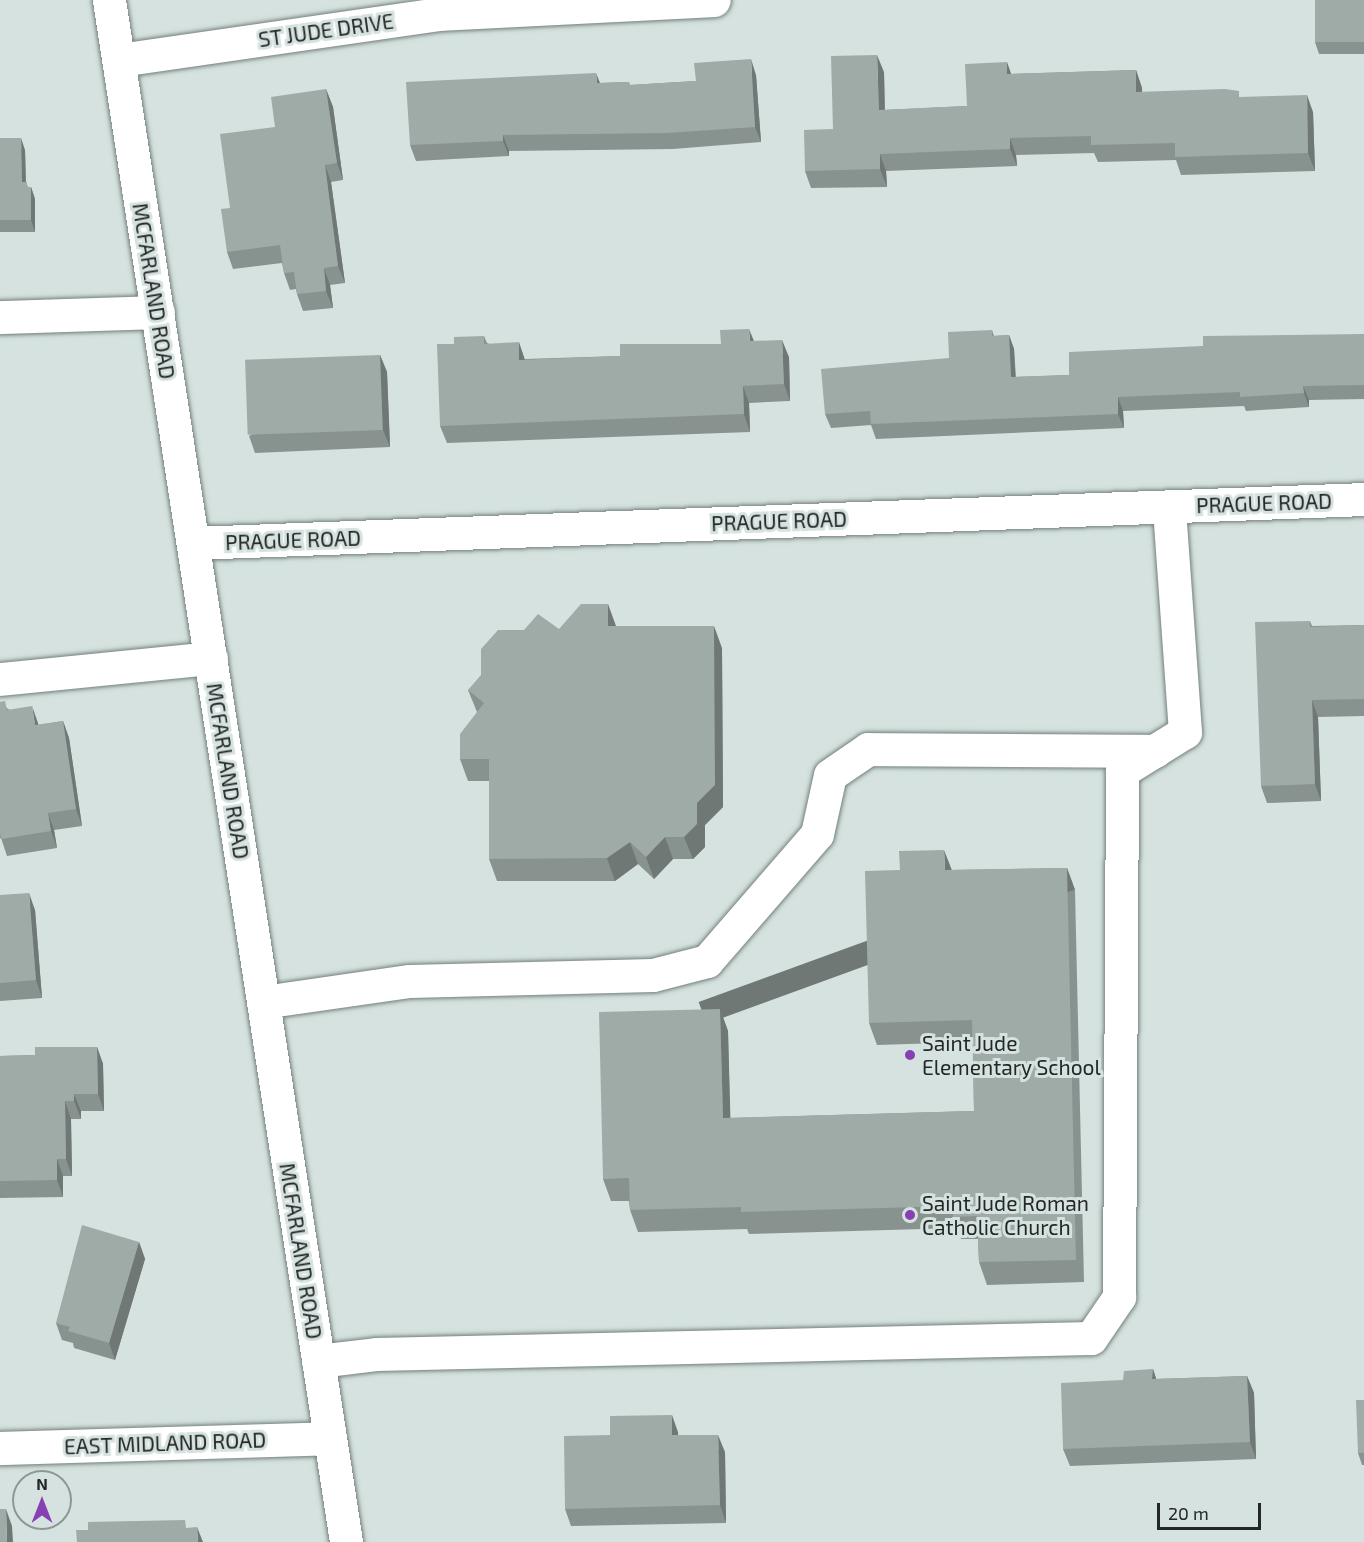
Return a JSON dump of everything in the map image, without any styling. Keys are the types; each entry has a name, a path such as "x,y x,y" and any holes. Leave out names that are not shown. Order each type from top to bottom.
{"street":[{"name":"MCFARLAND ROAD","path":"109,0 346,1542"},
{"name":"ST JUDE DRIVE","path":"119,60 439,14 714,0"},
{"path":"0,316 158,312"},
{"name":"PRAGUE ROAD","path":"193,543 1364,499"},
{"path":"318,1361 376,1354 1092,1338 1119,1297 1122,771 1185,732 1169,507"},
{"path":"0,678 211,658"},
{"path":"263,1002 409,981 653,975 707,961 817,834 830,775 868,749 1155,752"},
{"name":"EAST MIDLAND ROAD","path":"0,1448 330,1438"}],"building":[{"path":"1315,0 1364,0 1364,42 1315,42"},
{"path":"877,55 879,110 967,106 965,64 1007,62 1007,74 1136,70 1136,92 1225,89 1239,91 1239,97 1307,95 1308,153 1175,157 1175,143 1091,145 1091,136 1010,138 1010,149 880,154 880,169 805,171 804,130 833,129 831,56"},
{"path":"751,59 755,127 667,133 503,135 503,141 410,145 406,82 596,73 597,83 629,82 629,85 696,81 694,63"},
{"path":"326,89 337,163 325,165 338,266 324,268 326,291 297,294 294,272 284,273 280,245 227,252 221,209 230,208 220,134 275,127 271,97"},
{"path":"0,138 21,138 22,182 27,182 27,187 31,187 31,220 0,220"},
{"path":"749,329 750,341 782,340 784,384 743,386 744,414 440,426 437,344 454,344 454,337 484,336 484,344 519,342 519,360 620,356 620,344 721,344 720,330"},
{"path":"992,330 992,336 1009,335 1011,377 1069,375 1069,352 1203,346 1203,336 1364,334 1364,385 1303,386 1304,393 1240,397 1240,392 1118,397 1118,414 871,424 870,411 825,414 821,369 949,358 948,332"},
{"path":"380,355 383,430 248,435 245,360"},
{"path":"581,604 608,604 608,626 714,626 715,785 697,803 697,824 684,837 665,837 646,857 630,842 607,858 489,859 489,759 460,759 460,734 484,703 468,690 481,675 481,649 498,630 524,630 538,614 559,629"},
{"path":"1310,621 1310,627 1364,625 1364,699 1312,700 1315,784 1261,786 1255,622"},
{"path":"5,701 7,710 32,706 35,725 63,721 76,809 48,813 51,831 1,839 0,702"},
{"path":"944,850 945,870 1067,868 1076,1260 979,1262 977,1216 953,1217 953,1206 741,1212 741,1207 630,1210 629,1178 603,1179 599,1012 720,1009 723,1118 974,1111 972,1020 869,1023 865,871 900,870 899,851"},
{"path":"29,893 36,980 0,983 0,895"},
{"path":"35,1047 97,1047 98,1094 74,1094 74,1101 65,1101 66,1159 57,1159 57,1180 0,1181 0,1056 35,1055"},
{"path":"82,1225 139,1242 109,1343 68,1331 70,1327 56,1323"},
{"path":"1153,1369 1152,1379 1247,1376 1250,1442 1063,1449 1061,1383 1123,1380 1124,1371"},
{"path":"1356,1400 1364,1400 1364,1453 1358,1453"},
{"path":"672,1415 672,1435 718,1435 720,1505 565,1509 564,1436 610,1435 610,1416"},
{"path":"0,1509 6,1509 7,1542 0,1542"},
{"path":"185,1520 186,1528 197,1527 198,1542 77,1542 76,1530 88,1530 88,1522"}],"place":[{"name":"Saint Jude Elementary School","path":"910,1055"},
{"name":"Saint Jude Roman Catholic Church","path":"910,1215"}]}
